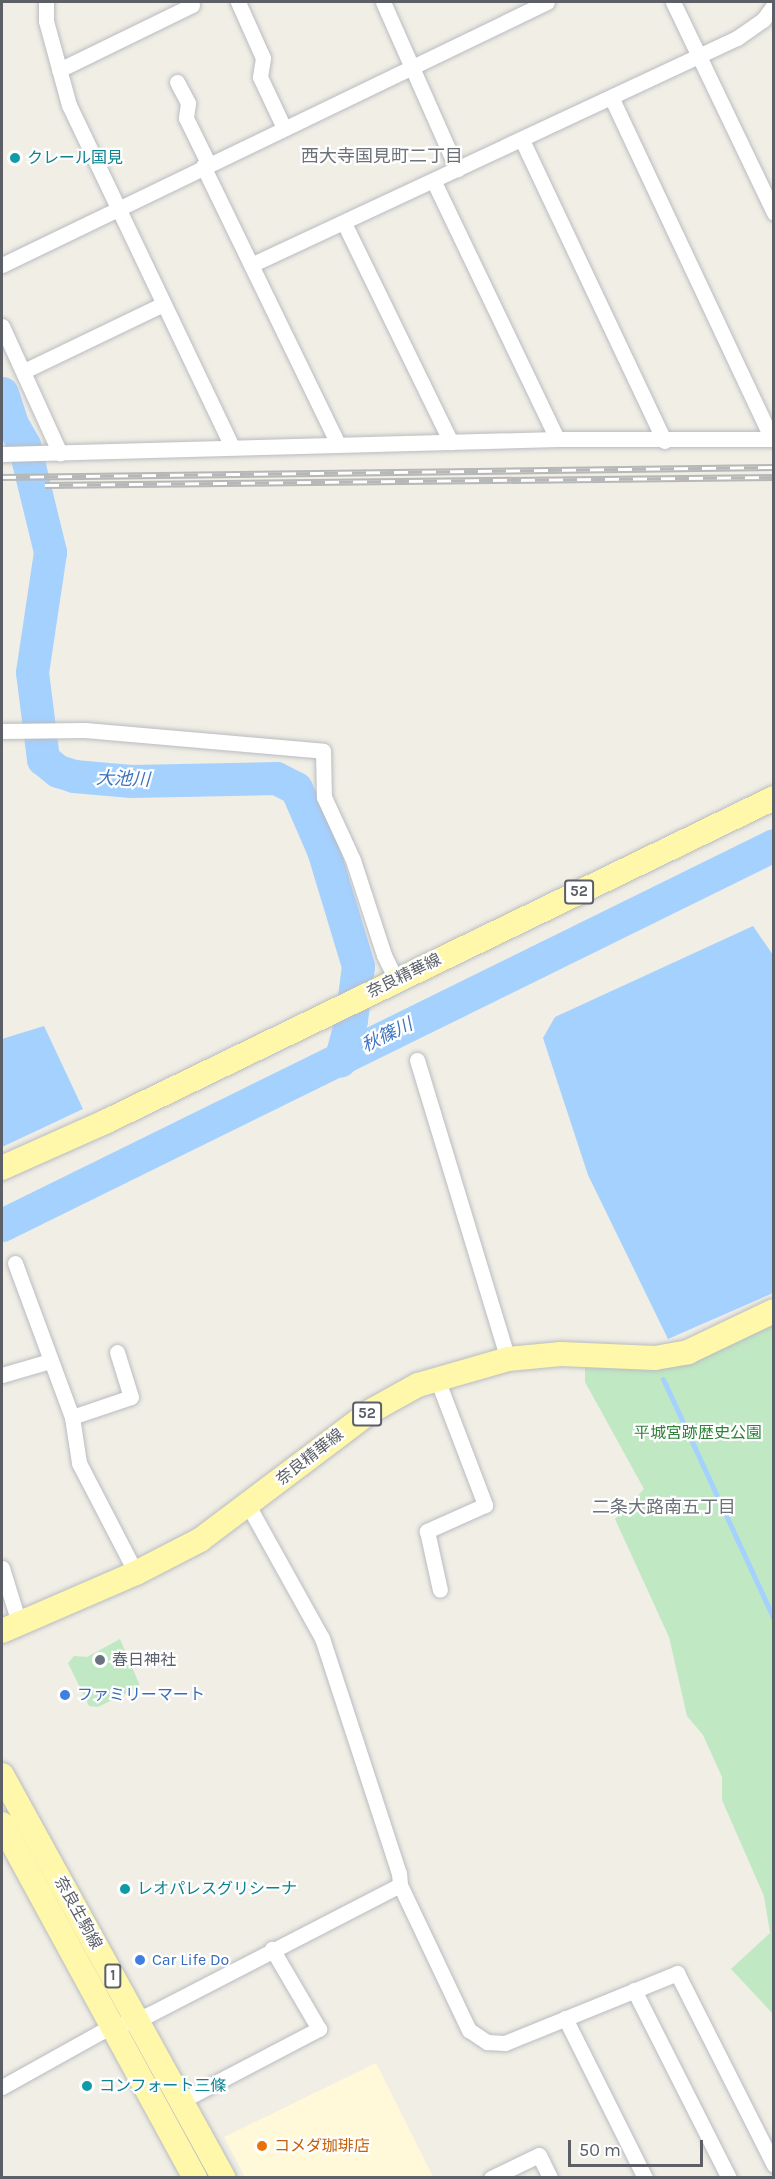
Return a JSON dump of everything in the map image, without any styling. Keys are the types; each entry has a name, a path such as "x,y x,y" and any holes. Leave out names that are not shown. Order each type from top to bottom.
{"main road":[{"name":"奈良精華線","path":"2,1168 774,798"},
{"name":"奈良精華線","path":"10,1627 136,1574 200,1540 249,1507 371,1411 437,1379 508,1359 561,1354 656,1358 688,1352 774,1311"},
{"name":"奈良生駒線","path":"2,1775 224,2178"},
{"name":"奈良生駒線","path":"2,1824 195,2178"}],"street":[{"path":"46,2 46,21 69,105 232,447"},
{"path":"238,2 263,58 260,77 284,128"},
{"path":"383,2 409,68 457,169"},
{"path":"2,265 205,165 547,2"},
{"path":"673,2 774,213"},
{"path":"59,70 192,5"},
{"path":"254,264 612,99 737,38 763,21 774,5"},
{"path":"177,82 188,103 186,118 205,165 338,444"},
{"path":"2,454 452,441 773,439 612,99"},
{"path":"522,140 664,441"},
{"path":"434,182 557,439"},
{"path":"344,223 452,441"},
{"path":"24,371 163,304"},
{"path":"2,326 60,453"},
{"path":"2,731 85,730 323,751 324,796 353,860 384,955 390,983"},
{"path":"417,1060 508,1359"},
{"path":"15,1263 72,1417 79,1463 136,1574"},
{"path":"72,1417 131,1397 117,1352"},
{"path":"2,1375 50,1361"},
{"path":"437,1379 485,1505 427,1531 440,1590"},
{"path":"249,1507 322,1638 399,1873 400,1885 474,2035 487,2042 505,2043 676,1973 774,2165"},
{"path":"2,1568 10,1627"},
{"path":"2,2087 113,2028 137,2020 400,1885"},
{"path":"181,2101 318,2029 272,1949"},
{"path":"634,1990 729,2178"},
{"path":"565,2018 645,2178"},
{"path":"491,2178 539,2155 550,2178"}],"shaded area":[{"path":"376,2063 433,2177 245,2177 224,2137"}],"green space":[{"name":"平城宮跡歴史公園","path":"773,1322 773,2014 731,1969 770,1933 764,1896 722,1800 722,1777 703,1735 687,1716 669,1637 615,1519 644,1489 585,1382 585,1368 668,1362"},
{"path":"120,1639 140,1686 98,1707 89,1706 68,1663 74,1656 87,1657"}],"water":[{"path":"753,926 773,955 773,1293 668,1339 588,1175 543,1038 555,1017"},
{"path":"44,1026 83,1109 2,1147 2,1039"}],"waterway":[{"name":"大池川","path":"2,393 12,424 24,445 50,552 32,672 43,759 58,771 74,776 131,781 276,778 296,788 323,850 358,966 351,1020 340,1061"},
{"name":"秋篠川","path":"2,1225 774,845"},
{"path":"663,1379 774,1619"}],"railway":[{"path":"2,477 774,467"},
{"path":"45,485 774,477"}],"place":[{"name":"クレール国見","path":"15,158"},
{"name":"春日神社","path":"100,1660"},
{"name":"ファミリーマート","path":"65,1695"},
{"name":"レオパレスグリシーナ","path":"125,1889"},
{"name":"Car Life Do","path":"140,1960"},
{"name":"コンフォート三條","path":"87,2086"},
{"name":"コメダ珈琲店","path":"262,2146"}],"district":[{"name":"西大寺国見町二丁目","path":"382,156"},
{"name":"二条大路南五丁目","path":"664,1507"}]}
